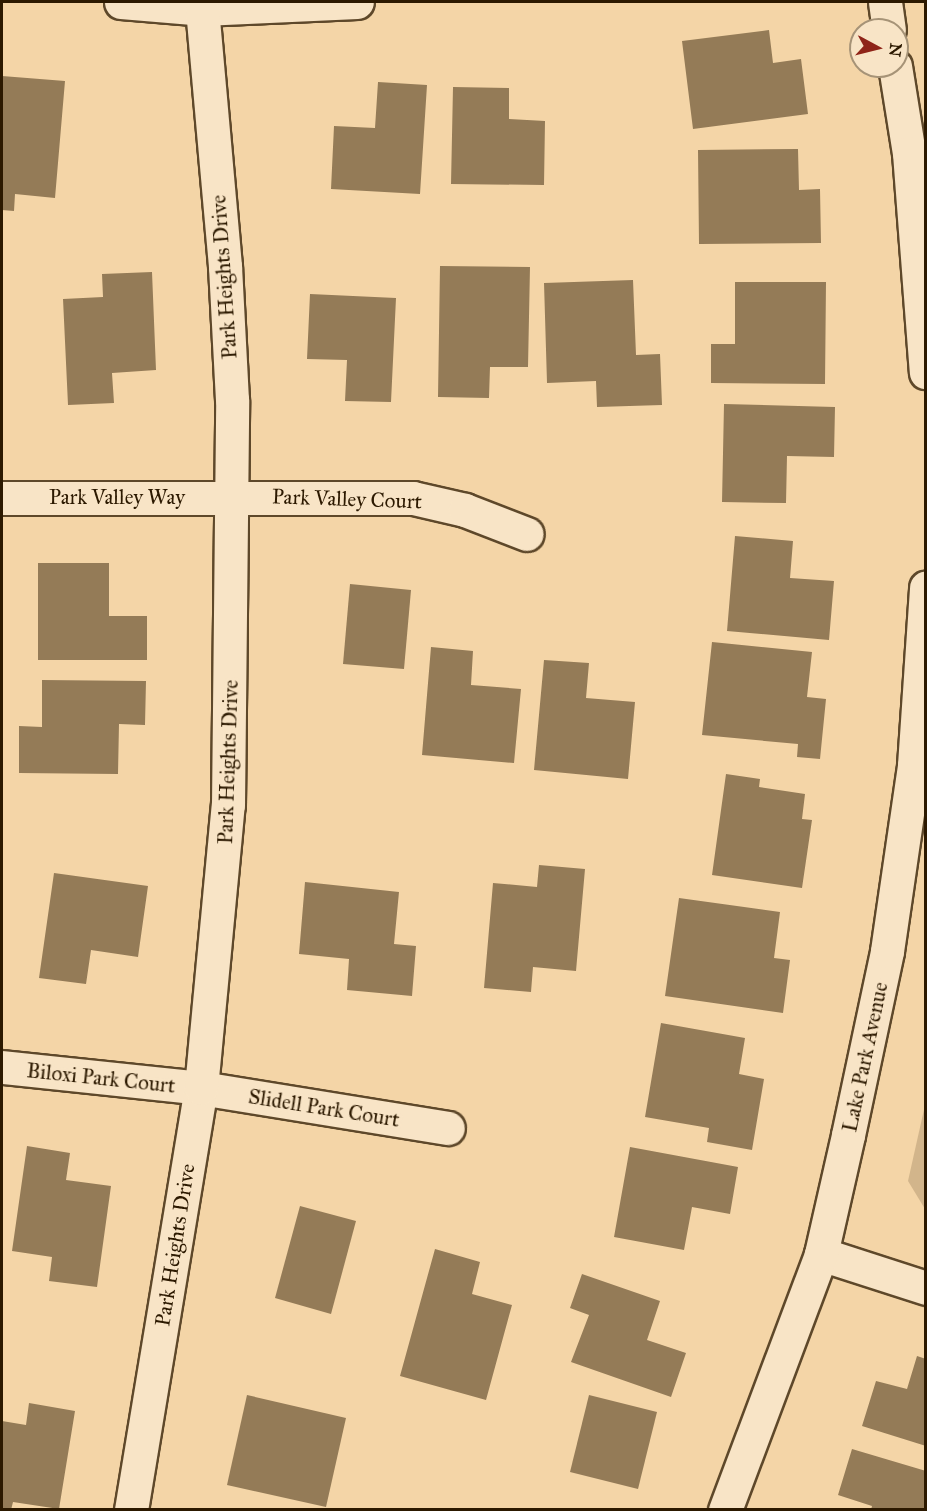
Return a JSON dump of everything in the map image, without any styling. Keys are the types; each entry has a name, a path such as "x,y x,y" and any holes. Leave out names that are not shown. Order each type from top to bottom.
{"street":[{"path":"121,2 201,9 357,2"},
{"path":"885,2 887,18"},
{"name":"Park Heights Drive","path":"131,1509 201,1088 228,805 233,496 225,266 201,9"},
{"path":"897,78 909,153 926,372"},
{"name":"Park Valley Way","path":"2,498 233,496"},
{"name":"Park Valley Court","path":"233,496 413,498 465,510 526,534"},
{"name":"Lake Park Avenue","path":"724,1509 821,1254 888,951 914,765 926,587"},
{"name":"Biloxi Park Court","path":"2,1067 201,1088"},
{"name":"Slidell Park Court","path":"201,1088 448,1128"},
{"path":"821,1254 926,1288"}],"shaded area":[{"path":"925,1105 925,1209 908,1181"}],"building":[{"path":"769,30 773,63 801,59 808,114 693,129 682,41"},
{"path":"2,76 65,81 55,198 15,194 14,211 2,210"},
{"path":"378,82 427,85 420,194 331,189 334,126 375,128"},
{"path":"453,87 509,88 509,119 545,121 544,185 451,184"},
{"path":"798,149 799,190 820,189 821,243 699,244 698,150"},
{"path":"440,266 530,267 528,367 490,367 489,398 438,397"},
{"path":"152,272 156,370 112,373 114,403 68,405 63,299 103,297 102,274"},
{"path":"633,280 636,355 660,354 662,405 597,407 596,381 547,383 544,283"},
{"path":"735,282 826,282 825,384 711,383 711,344 735,344"},
{"path":"310,294 396,298 391,402 345,401 347,360 307,359"},
{"path":"724,404 835,407 834,457 787,456 786,503 722,502"},
{"path":"735,536 793,541 790,578 834,581 829,640 727,631"},
{"path":"38,563 109,563 109,616 147,616 147,660 38,660"},
{"path":"350,584 411,590 404,669 343,664"},
{"path":"712,642 812,652 807,697 826,699 820,759 797,757 798,744 702,735"},
{"path":"431,647 473,651 471,685 521,689 514,763 422,755"},
{"path":"544,660 589,663 586,698 635,702 628,779 534,770"},
{"path":"42,680 146,681 145,725 119,724 118,774 19,773 19,726 42,727"},
{"path":"726,774 760,779 759,787 805,794 802,819 812,820 802,888 712,875"},
{"path":"539,865 585,869 576,971 533,967 531,992 484,988 493,883 537,887"},
{"path":"54,873 148,886 138,957 91,950 86,984 39,978"},
{"path":"305,882 399,892 394,944 416,946 412,996 347,990 349,959 299,954"},
{"path":"679,898 780,912 774,958 790,960 783,1013 665,996"},
{"path":"661,1023 745,1038 739,1074 764,1079 752,1150 707,1142 709,1128 645,1117"},
{"path":"27,1146 70,1153 66,1180 111,1186 97,1287 49,1281 52,1257 12,1251"},
{"path":"630,1147 738,1167 730,1214 692,1207 684,1250 614,1237"},
{"path":"300,1206 356,1221 331,1314 275,1298"},
{"path":"435,1249 480,1262 472,1294 512,1305 486,1400 400,1376"},
{"path":"582,1274 660,1301 647,1340 686,1353 671,1397 571,1362 589,1315 570,1308"},
{"path":"917,1356 926,1359 926,1446 862,1426 876,1381 907,1389"},
{"path":"247,1395 346,1418 326,1507 227,1485"},
{"path":"589,1395 657,1412 638,1489 570,1472"},
{"path":"29,1403 75,1411 59,1509 13,1502 11,1510 2,1510 2,1421 26,1425"},
{"path":"852,1449 926,1471 926,1510 871,1510 872,1506 838,1495"}]}
